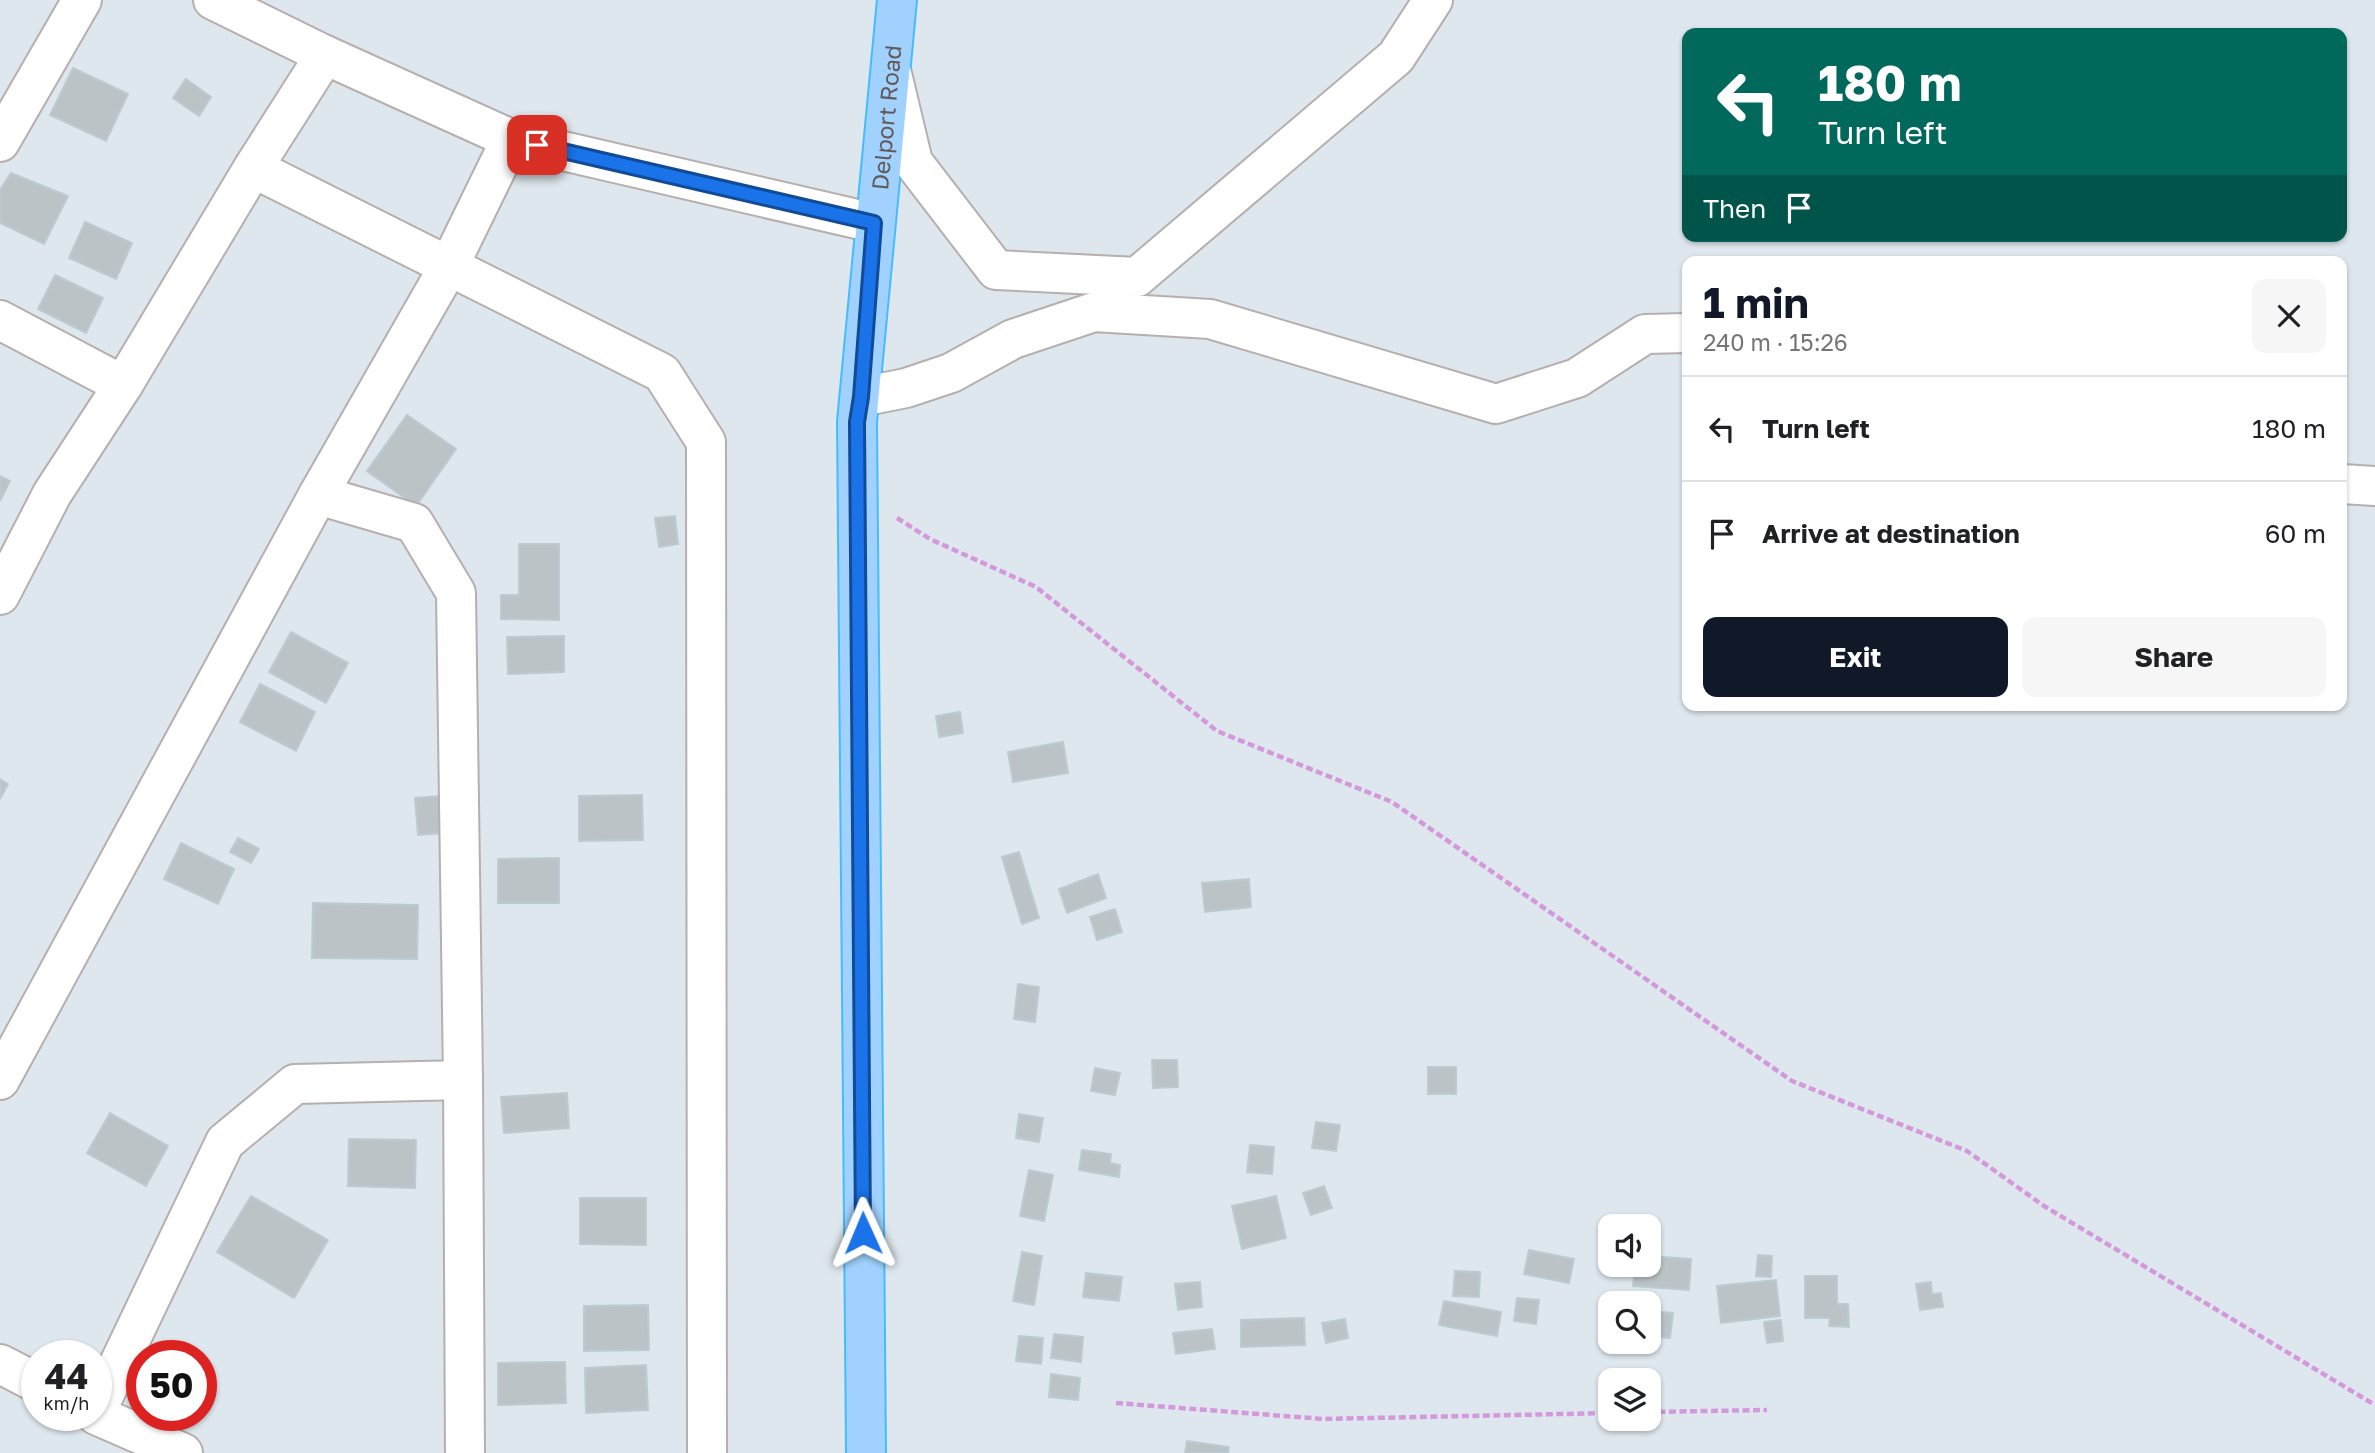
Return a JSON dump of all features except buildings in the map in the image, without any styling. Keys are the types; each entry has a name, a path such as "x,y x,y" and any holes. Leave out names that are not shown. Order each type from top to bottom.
{"main road":[{"name":"Delport Road","path":"866,1453 857,422 897,0"}],"street":[{"path":"0,142 82,0"},
{"path":"213,0 325,55 511,139 874,223"},
{"path":"891,69 913,162 996,270 1137,277 1396,57 1433,0"},
{"path":"0,595 52,494 123,385 253,168 325,55"},
{"path":"0,1080 318,495 449,266 511,139"},
{"path":"253,168 662,373 706,442 707,1453"},
{"path":"861,397 906,388 951,373 1013,339 1094,312 1210,319 1496,404 1577,378 1645,334 1682,333"},
{"path":"0,320 123,385"},
{"path":"2347,484 2375,486"},
{"path":"318,495 414,523 456,593 465,1453"},
{"path":"112,1380 225,1142 295,1084 463,1080"},
{"path":"0,1364 21,1375"},
{"path":"112,1421 183,1453"}],"path":[{"path":"858,493 930,539 1036,587 1217,731 1392,802 1792,1081 1967,1151 2044,1206 2375,1405"},
{"path":"1116,1403 1323,1419 1598,1413"},
{"path":"1661,1412 1767,1409"}],"route":[{"path":"537,145 874,223 857,422 863,1233"}]}
